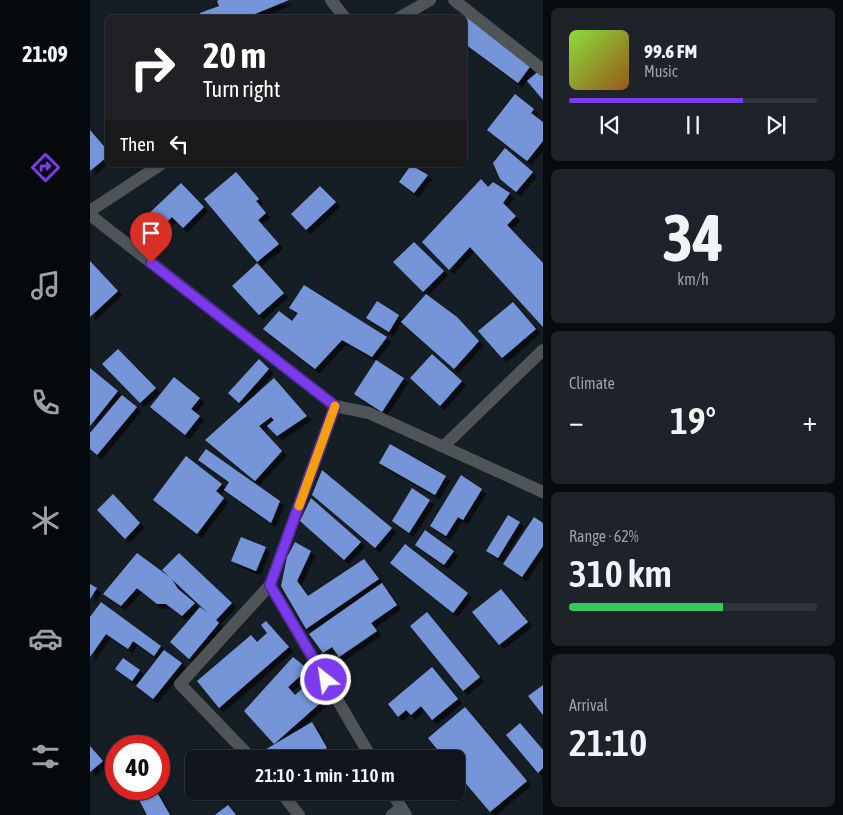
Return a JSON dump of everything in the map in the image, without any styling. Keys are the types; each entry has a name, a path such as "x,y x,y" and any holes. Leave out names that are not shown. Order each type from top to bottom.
{"street":[{"path":"331,0 344,15"},
{"path":"404,15 430,0"},
{"path":"454,0 543,70"},
{"path":"90,211 157,167"},
{"path":"90,215 335,406 368,413 543,492"},
{"path":"444,446 543,350"},
{"path":"243,750 180,684 270,585 335,406"},
{"path":"270,585 367,750"},
{"path":"287,800 299,815"},
{"path":"395,800 400,813"}],"building":[{"path":"289,0 252,15 200,15 200,13 219,6 217,1"},
{"path":"467,17 532,64 518,83 467,45"},
{"path":"542,68 543,70 543,100 527,81"},
{"path":"515,94 534,109 531,113 543,122 543,141 527,161 487,130"},
{"path":"90,130 105,148 105,158 90,171"},
{"path":"505,148 533,172 516,192 500,179 493,163"},
{"path":"410,167 414,167 428,175 414,193 399,182"},
{"path":"236,172 259,199 256,201 266,213 258,220 279,244 257,262 204,199"},
{"path":"481,179 488,187 493,182 510,193 503,203 516,216 507,225 543,263 543,327 470,247 449,270 422,242"},
{"path":"181,183 204,207 183,228 172,217 154,234 141,221"},
{"path":"320,186 336,202 306,230 291,214"},
{"path":"414,242 444,271 423,292 393,262"},
{"path":"90,261 118,291 90,317"},
{"path":"257,263 284,293 259,315 232,286"},
{"path":"304,285 387,337 372,357 342,340 315,369 263,329 279,311 292,321 298,313 289,308"},
{"path":"426,294 457,317 479,341 454,369 401,322"},
{"path":"377,301 399,315 389,332 366,318"},
{"path":"513,302 536,329 502,358 478,331"},
{"path":"118,349 156,388 140,403 102,364"},
{"path":"432,354 462,381 440,406 410,378"},
{"path":"259,359 269,369 239,403 228,393"},
{"path":"376,360 404,378 382,412 354,394"},
{"path":"90,368 118,391 90,426"},
{"path":"174,377 200,398 191,409 200,416 185,435 150,407"},
{"path":"274,378 307,416 277,436 267,426 274,420 271,417 259,426 282,451 255,481 205,440"},
{"path":"122,395 137,407 97,455 90,449 90,433"},
{"path":"390,444 446,476 435,495 379,463"},
{"path":"206,449 280,501 271,523 224,490 229,482 198,460"},
{"path":"186,456 222,484 216,491 224,498 197,534 153,500"},
{"path":"322,470 392,528 375,548 312,495"},
{"path":"461,475 482,489 463,520 458,517 446,536 430,526"},
{"path":"412,488 430,500 409,533 392,521"},
{"path":"113,494 140,523 125,539 97,510"},
{"path":"311,498 361,542 344,560 300,521"},
{"path":"508,515 520,522 498,558 486,551"},
{"path":"534,517 543,523 543,546 522,577 503,564"},
{"path":"425,530 454,551 444,565 415,545"},
{"path":"241,537 266,547 256,571 231,561"},
{"path":"295,542 311,551 297,581 308,596 364,559 379,579 306,629 281,586 287,557"},
{"path":"405,544 468,593 453,613 390,563"},
{"path":"137,553 171,578 178,589 195,603 182,616 166,604 157,604 137,588 121,606 103,594"},
{"path":"179,553 232,603 216,620 219,623 189,659 170,642 200,607 208,613 162,570"},
{"path":"382,583 397,605 371,623 377,631 339,657 332,647 323,653 309,634"},
{"path":"90,584 97,588 90,599"},
{"path":"501,589 528,622 499,645 472,612"},
{"path":"101,602 161,646 154,656 133,641 128,649 106,634 90,657 90,617"},
{"path":"427,612 480,677 463,691 410,626"},
{"path":"266,621 289,647 219,708 197,681 251,635 257,642 267,633 261,625"},
{"path":"164,650 182,663 153,699 136,686"},
{"path":"293,657 308,669 288,687 295,695 312,680 327,697 274,744 244,711"},
{"path":"123,658 140,670 132,681 115,669"},
{"path":"432,667 458,699 432,720 421,706 411,715 406,710 398,717 388,704"},
{"path":"543,685 543,715 528,696"},
{"path":"465,707 527,781 490,812 465,783 465,750 438,750 428,738"},
{"path":"312,722 327,748 324,750 265,750"},
{"path":"520,723 543,750 543,768 538,773 506,735"},
{"path":"90,746 103,761 90,772"},
{"path":"139,800 161,800 170,815 147,815"},
{"path":"228,805 236,815 215,815"}],"slow traffic":[{"path":"299,506 335,406"}],"route":[{"path":"151,263 335,406 270,585 326,680"}]}
